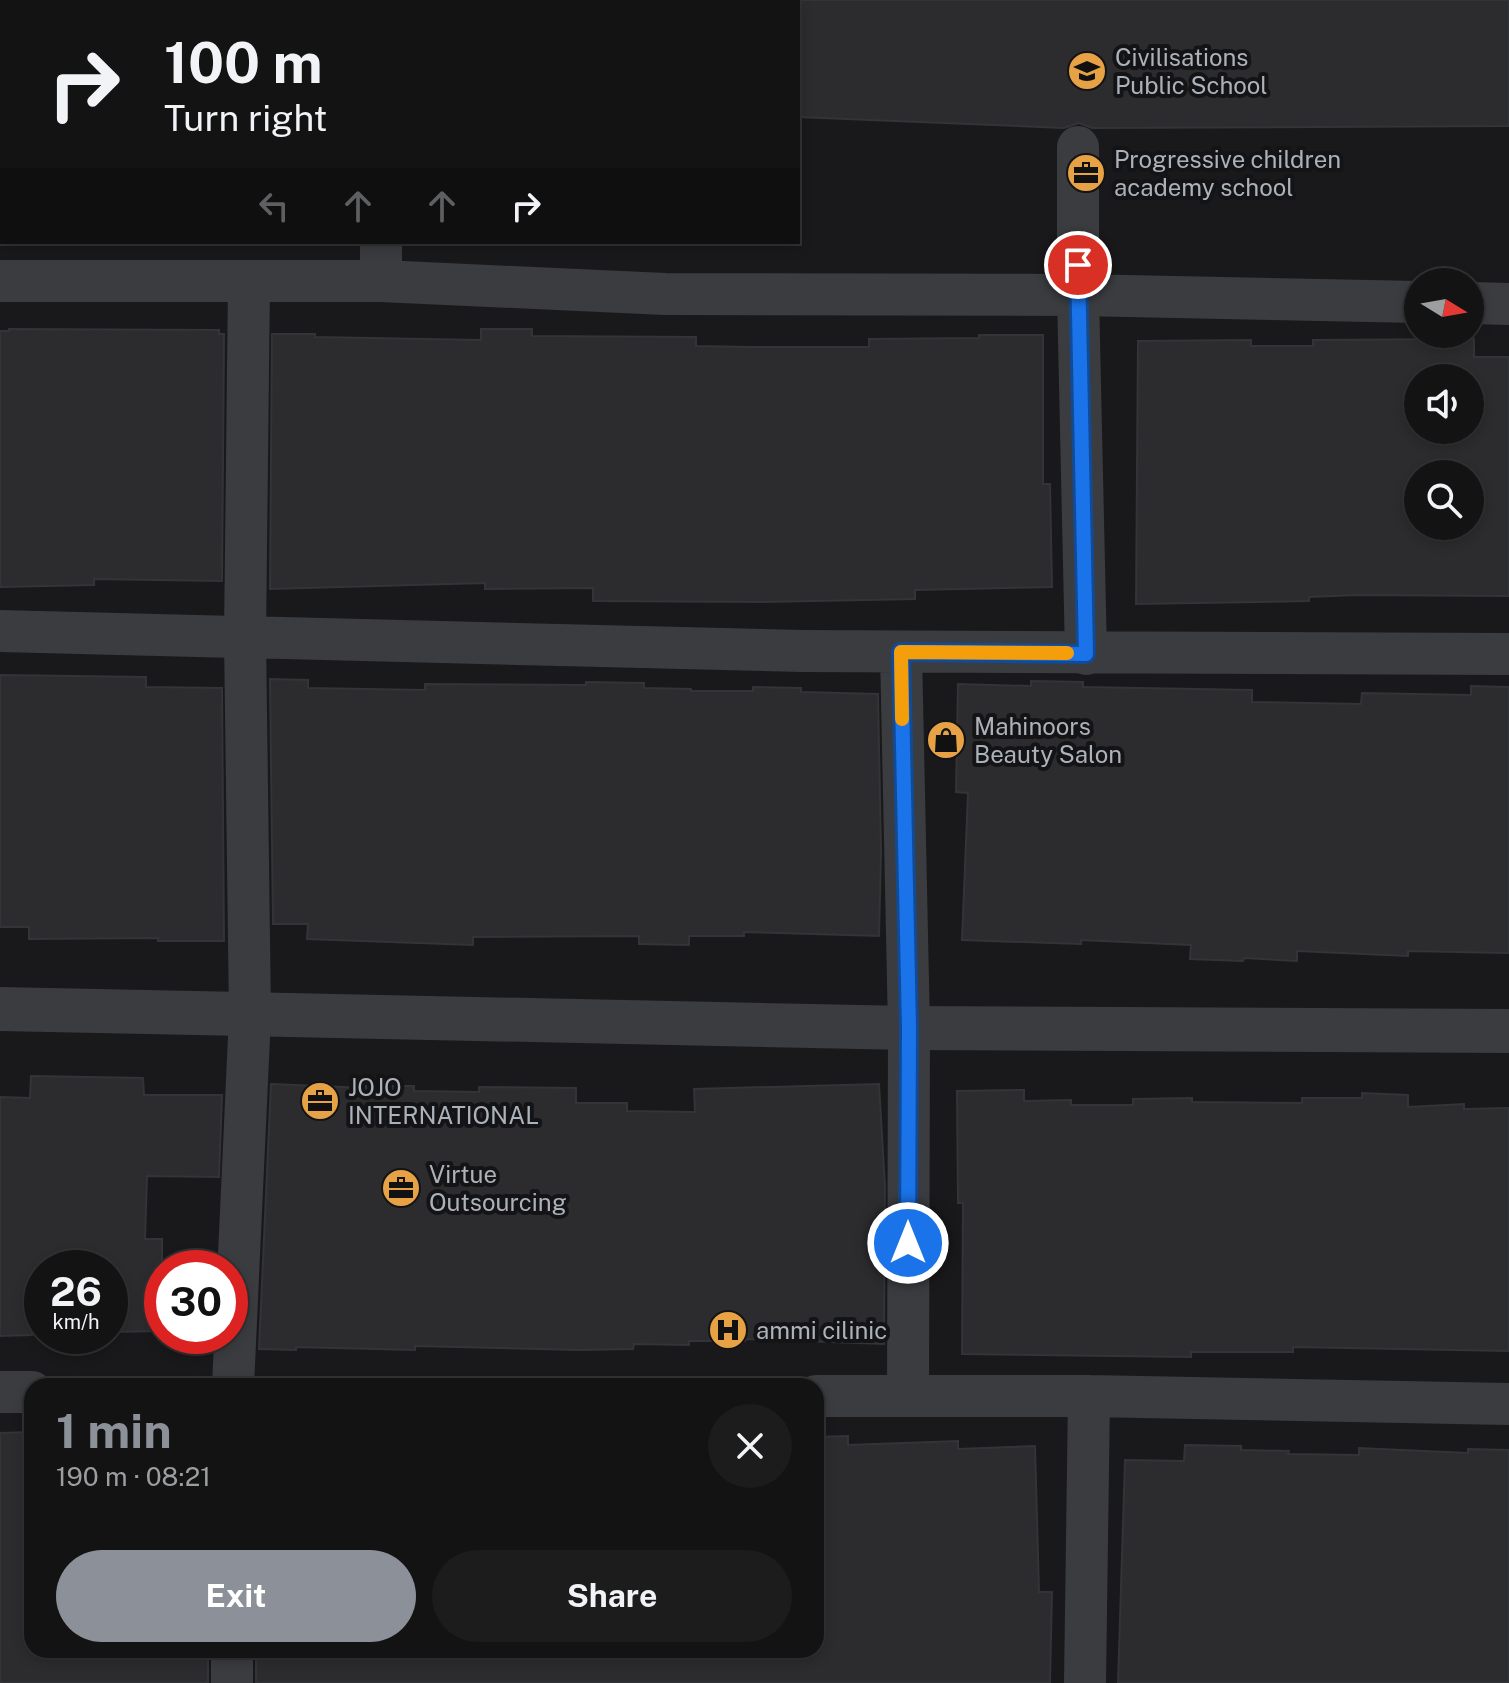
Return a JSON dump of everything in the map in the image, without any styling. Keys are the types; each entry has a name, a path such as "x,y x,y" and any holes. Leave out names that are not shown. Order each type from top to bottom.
{"street":[{"path":"1078,147 1086,654"},
{"path":"0,281 249,281 381,262 665,294 1078,295 1404,302"},
{"path":"233,1378 250,1015 245,637 249,281"},
{"path":"1484,303 1509,304"},
{"path":"0,631 901,652 1509,654"},
{"path":"901,652 909,1028 908,1396"},
{"path":"0,1009 909,1028 1509,1031"},
{"path":"0,1392 24,1392"},
{"path":"824,1396 1089,1396 1509,1404"},
{"path":"1085,1683 1089,1396"},
{"path":"232,1658 232,1683"}],"building":[{"name":"Civilisations Public School","path":"800,0 1509,0 1509,126 1092,128 1079,123 1064,128 800,117"},
{"path":"481,329 532,329 532,336 696,337 696,346 751,347 869,347 869,339 1043,335 1043,484 1050,484 1052,587 915,590 915,599 762,602 593,601 593,588 485,589 485,583 270,589 272,334 481,340"},
{"path":"219,330 219,334 224,334 222,581 94,579 94,585 0,587 0,331"},
{"path":"1404,339 1404,348 1474,348 1474,357 1509,357 1509,596 1357,595 1309,597 1309,601 1136,604 1138,341 1251,340 1251,346 1313,346 1313,340"},
{"path":"0,675 146,677 146,687 222,688 224,941 29,939 29,927 0,927"},
{"path":"270,679 308,680 308,688 425,690 425,684 586,685 586,682 644,683 644,688 691,691 753,691 753,687 878,694 879,936 744,932 744,936 689,936 689,945 639,944 639,936 473,937 473,945 307,939 308,924 273,924"},
{"path":"1031,681 1083,682 1083,687 1252,690 1252,702 1361,704 1362,693 1471,695 1471,686 1509,687 1509,953 1408,951 1408,956 1297,951 1297,961 1244,958 1243,961 1190,959 1191,945 1081,940 1081,944 962,940 968,793 956,792 958,684 1031,686"},
{"path":"31,1076 143,1078 144,1095 222,1095 219,1177 147,1176 145,1239 162,1239 162,1250 144,1250 144,1331 128,1332 128,1250 24,1250 24,1335 0,1336 0,1097 30,1098"},
{"path":"271,1084 366,1088 414,1086 414,1091 479,1092 479,1087 576,1088 576,1103 627,1103 627,1111 695,1112 694,1089 879,1084 885,1187 884,1344 745,1339 689,1341 689,1345 634,1344 633,1349 415,1346 415,1350 259,1349"},
{"path":"1024,1090 1024,1101 1071,1100 1071,1105 1133,1105 1133,1099 1192,1098 1192,1102 1302,1103 1302,1098 1362,1098 1362,1093 1408,1095 1408,1107 1464,1104 1464,1109 1509,1108 1509,1351 1293,1347 1293,1352 1191,1352 1191,1357 962,1354 963,1203 958,1203 957,1091"},
{"path":"24,1432 24,1658 208,1658 208,1683 0,1683 0,1433"},
{"path":"848,1436 848,1445 958,1441 958,1449 1035,1446 1039,1592 1052,1592 1050,1683 256,1683 256,1658 824,1658 824,1437"},
{"path":"1185,1445 1241,1446 1241,1450 1289,1451 1288,1454 1359,1455 1359,1448 1468,1453 1468,1449 1509,1450 1509,1683 1118,1683 1125,1460 1184,1461"}],"slow traffic":[{"path":"902,719 901,652 1067,653"}],"place":[{"name":"Civilisations Public School","path":"1087,71"},
{"name":"Progressive children academy school","path":"1086,173"},
{"name":"Mahinoors Beauty Salon","path":"946,740"},
{"name":"JOJO INTERNATIONAL","path":"320,1101"},
{"name":"Virtue Outsourcing","path":"401,1188"},
{"name":"ammi cilinic","path":"728,1330"}],"route":[{"path":"908,1243 909,1028 901,652 1086,654 1078,265"}]}
